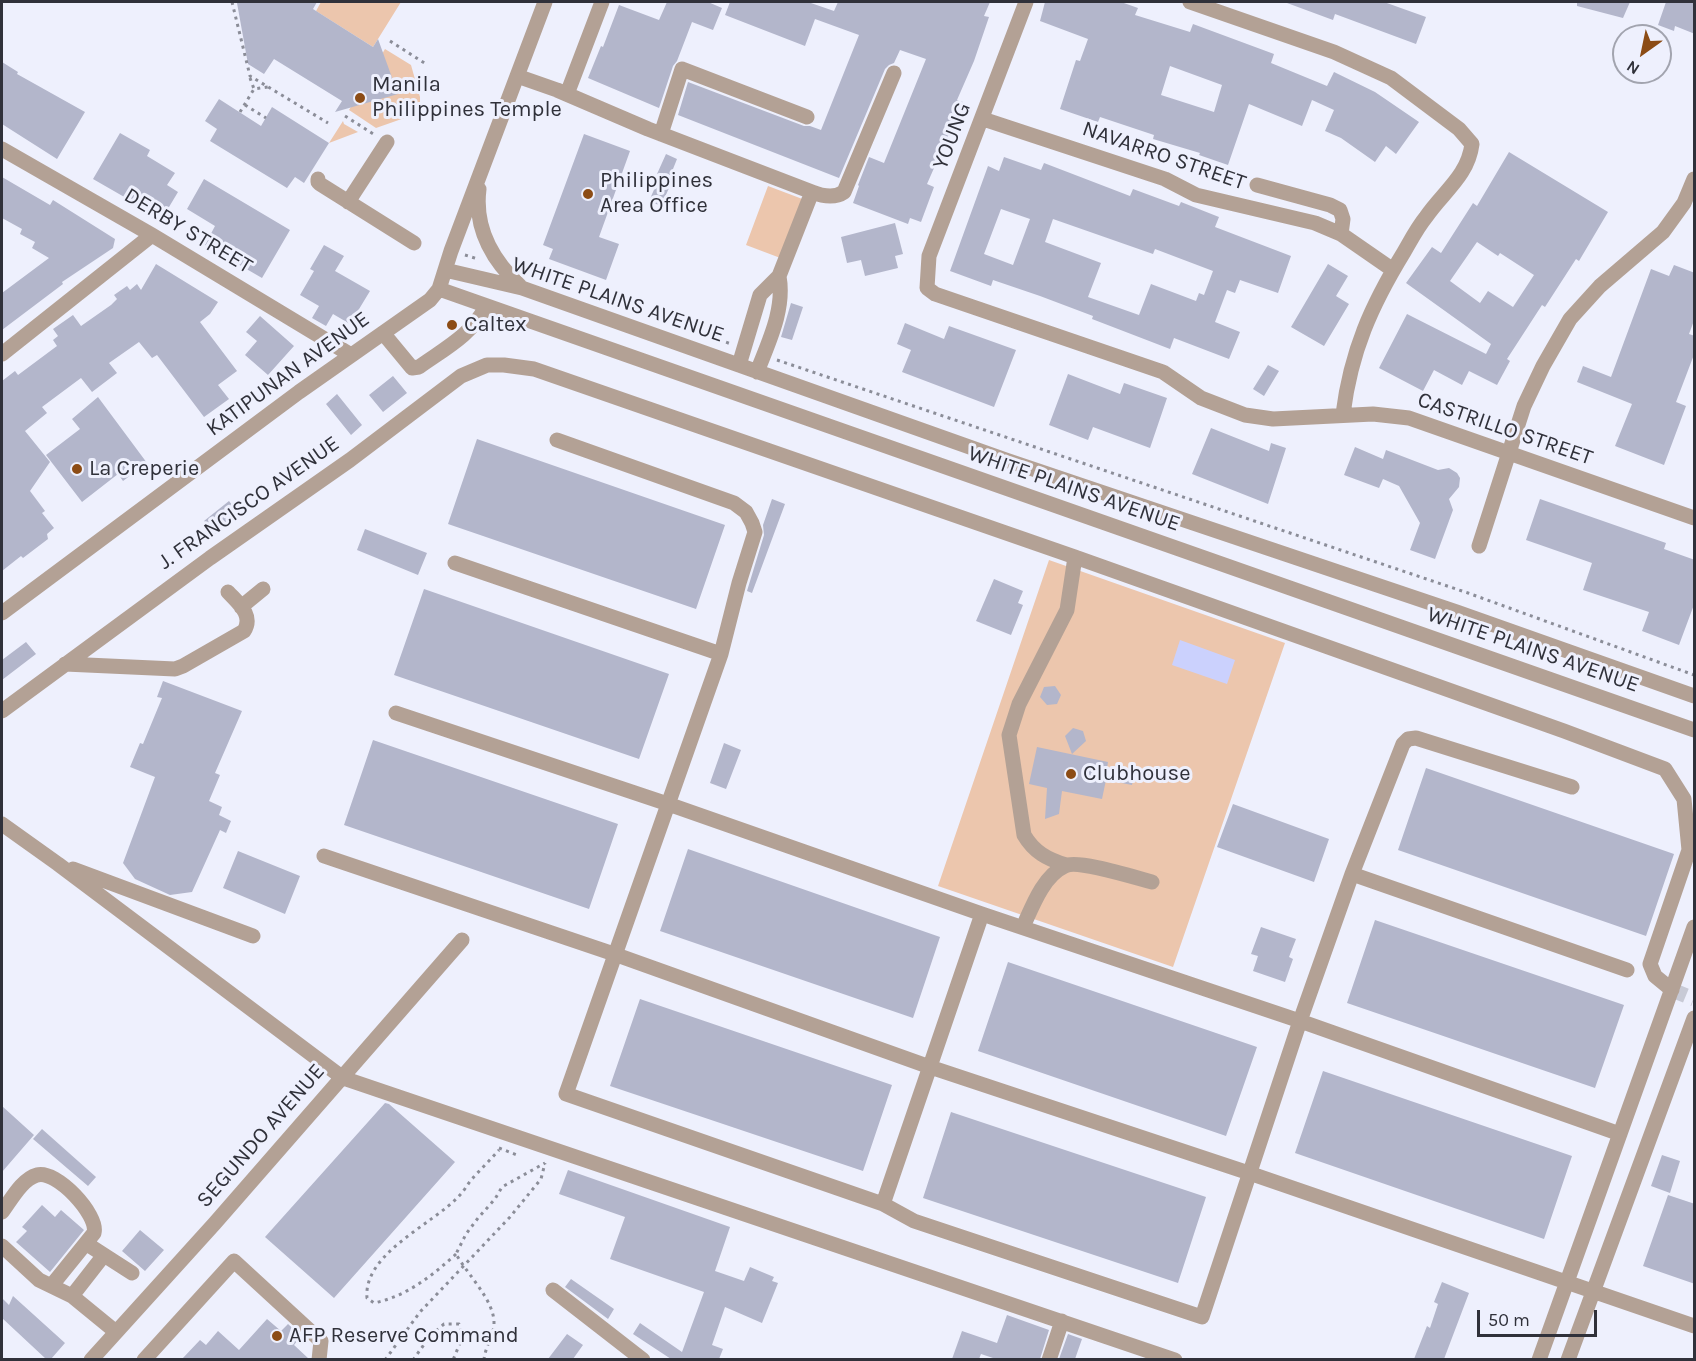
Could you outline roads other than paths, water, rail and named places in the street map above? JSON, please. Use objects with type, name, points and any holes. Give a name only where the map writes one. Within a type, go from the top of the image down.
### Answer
[{"type":"street","points":[[439,290],[451,251],[545,2]]},
{"type":"street","points":[[567,94],[602,2]]},
{"type":"street","name":"YOUNG","points":[[927,288],[929,255],[1026,2]]},
{"type":"street","points":[[1190,2],[1334,52],[1391,78],[1459,129],[1472,144],[1470,157],[1462,175],[1425,217],[1373,306],[1357,345],[1347,382],[1343,414]]},
{"type":"street","points":[[661,134],[682,69],[807,117]]},
{"type":"street","points":[[517,76],[812,192],[830,196],[844,192],[894,73]]},
{"type":"street","name":"NAVARRO STREET","points":[[983,119],[1165,179],[1196,195],[1315,223],[1341,234],[1393,270]]},
{"type":"street","points":[[348,202],[387,142]]},
{"type":"street","name":"DERBY STREET","points":[[2,149],[152,235],[351,355]]},
{"type":"street","points":[[480,174],[477,203],[485,242],[504,272],[522,288]]},
{"type":"street","points":[[318,179],[320,184],[414,243]]},
{"type":"street","points":[[1479,546],[1524,406],[1543,366],[1570,319],[1600,286],[1663,232],[1684,203],[1695,179]]},
{"type":"street","points":[[1257,185],[1330,205],[1340,210],[1343,219],[1341,234]]},
{"type":"street","points":[[739,365],[760,295],[779,276],[812,192]]},
{"type":"street","points":[[2,354],[152,235]]},
{"type":"street","name":"WHITE PLAINS AVENUE","points":[[445,270],[522,288],[1006,460],[1456,612],[1695,696]]},
{"type":"street","points":[[757,372],[781,303],[782,290],[779,276]]},
{"type":"street","name":"CASTRILLO STREET","points":[[927,288],[935,294],[1163,372],[1201,399],[1245,416],[1273,419],[1373,414],[1409,418],[1695,518]]},
{"type":"street","name":"WHITE PLAINS AVENUE","points":[[439,290],[1695,730]]},
{"type":"street","name":"KATIPUNAN AVENUE","points":[[2,613],[351,355],[430,300],[439,290]]},
{"type":"street","points":[[383,333],[412,368],[419,367],[465,335],[479,320],[486,306]]},
{"type":"street","name":"J. FRANCISCO AVENUE","points":[[2,711],[210,558],[350,460],[461,376],[487,365],[504,364],[534,369],[1075,557],[1665,769],[1684,799],[1689,850],[1650,964],[1655,976],[1672,990]]},
{"type":"street","points":[[557,440],[734,503],[746,512],[755,532],[721,654],[566,1094],[883,1204],[914,1221],[1202,1317],[1300,1021],[1352,874],[1403,744],[1408,739],[1416,738],[1572,787]]},
{"type":"street","points":[[997,486],[1006,460]]},
{"type":"street","points":[[1075,557],[1067,610],[1019,704],[1009,735],[1024,835],[1031,847],[1048,859],[1066,865],[1081,864],[1152,882]]},
{"type":"street","points":[[455,563],[721,654]]},
{"type":"street","points":[[241,607],[263,589]]},
{"type":"street","points":[[65,664],[175,669],[244,631],[248,619],[228,592]]},
{"type":"street","points":[[396,713],[1300,1021],[1620,1134]]},
{"type":"street","points":[[2,825],[58,864],[343,1078],[1175,1359]]},
{"type":"street","points":[[324,856],[614,954],[930,1067],[1250,1173],[1695,1326]]},
{"type":"street","points":[[58,864],[253,936]]},
{"type":"street","points":[[1023,927],[1038,893],[1054,874],[1066,865]]},
{"type":"street","points":[[1352,874],[1627,970]]},
{"type":"street","points":[[883,1204],[982,914]]},
{"type":"street","points":[[1539,1359],[1695,927]]},
{"type":"street","name":"SEGUNDO AVENUE","points":[[91,1359],[343,1078],[462,940]]},
{"type":"street","points":[[1568,1359],[1695,1018]]},
{"type":"street","points":[[2,1212],[29,1178],[39,1174],[49,1175],[64,1186],[90,1213],[95,1229],[87,1244],[52,1285]]},
{"type":"street","points":[[87,1244],[132,1273]]},
{"type":"street","points":[[3,1252],[39,1280],[72,1296],[116,1332]]},
{"type":"street","points":[[72,1296],[104,1255]]},
{"type":"street","points":[[144,1359],[234,1261],[321,1341],[319,1359]]},
{"type":"street","points":[[554,1290],[643,1359]]},
{"type":"street","points":[[1049,1359],[1062,1321]]},
{"type":"water","points":[[1180,640],[1235,660],[1227,684],[1172,665]]},
{"type":"tunnel","points":[[1672,990],[1694,999]]},
{"type":"place","name":"Manila Philippines Temple","points":[[360,98]]},
{"type":"place","name":"Philippines Area Office","points":[[588,194]]},
{"type":"place","name":"Caltex","points":[[452,325]]},
{"type":"place","name":"La Creperie","points":[[77,469]]},
{"type":"place","name":"Clubhouse","points":[[1071,774]]},
{"type":"place","name":"AFP Reserve Command","points":[[277,1336]]}]
